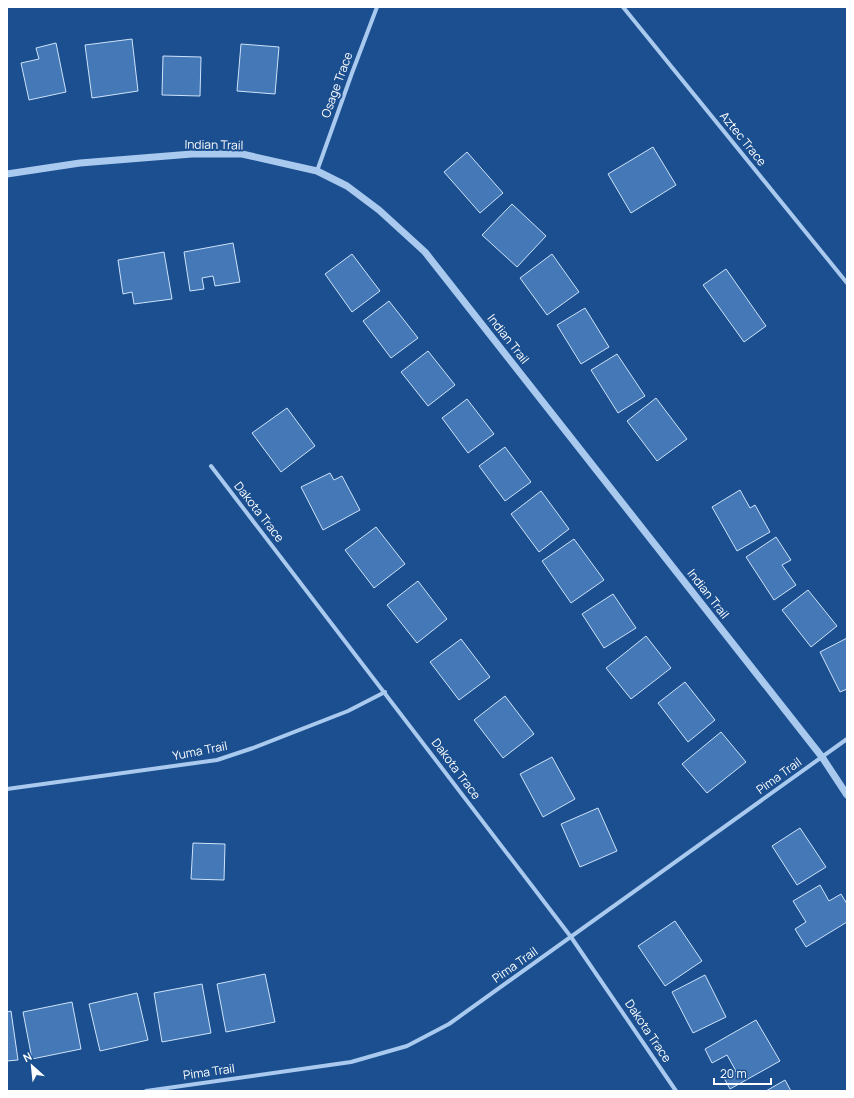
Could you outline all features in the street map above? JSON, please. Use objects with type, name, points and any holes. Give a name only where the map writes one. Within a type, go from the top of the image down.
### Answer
[{"type":"street","name":"Osage Trace","points":[[317,171],[377,7]]},
{"type":"street","name":"Aztec Trace","points":[[623,7],[847,283]]},
{"type":"street","name":"Indian Trail","points":[[7,174],[80,163],[192,154],[242,154],[317,171],[347,186],[380,210],[425,252],[822,757],[847,795]]},
{"type":"street","name":"Dakota Trace","points":[[211,466],[571,937],[676,1091]]},
{"type":"street","name":"Yuma Trail","points":[[7,789],[217,760],[253,748],[348,711],[385,692]]},
{"type":"street","name":"Pima Trail","points":[[146,1091],[352,1062],[406,1046],[449,1024],[847,739]]},
{"type":"building","points":[[132,39],[138,91],[92,98],[85,45]]},
{"type":"building","points":[[56,43],[66,92],[29,100],[21,63],[39,59],[36,48]]},
{"type":"building","points":[[241,44],[279,47],[275,94],[237,91]]},
{"type":"building","points":[[163,56],[201,57],[200,96],[162,95]]},
{"type":"building","points":[[653,147],[676,185],[631,213],[608,174]]},
{"type":"building","points":[[467,152],[503,193],[480,213],[444,172]]},
{"type":"building","points":[[512,204],[546,236],[517,267],[482,235]]},
{"type":"building","points":[[233,243],[240,282],[215,286],[213,276],[202,278],[204,289],[190,291],[184,252]]},
{"type":"building","points":[[164,252],[172,299],[134,304],[132,292],[123,294],[118,260]]},
{"type":"building","points":[[352,254],[380,291],[352,312],[325,274]]},
{"type":"building","points":[[552,254],[579,292],[547,315],[520,278]]},
{"type":"building","points":[[726,269],[766,326],[744,342],[703,285]]},
{"type":"building","points":[[389,301],[418,338],[391,358],[363,321]]},
{"type":"building","points":[[585,308],[609,347],[581,364],[557,325]]},
{"type":"building","points":[[428,351],[455,385],[428,406],[401,372]]},
{"type":"building","points":[[617,354],[645,396],[618,413],[591,370]]},
{"type":"building","points":[[656,398],[687,439],[657,461],[627,421]]},
{"type":"building","points":[[467,399],[494,434],[468,453],[442,418]]},
{"type":"building","points":[[287,408],[315,446],[281,472],[252,433]]},
{"type":"building","points":[[505,447],[531,482],[505,501],[479,466]]},
{"type":"building","points":[[330,473],[334,480],[342,476],[360,510],[323,530],[301,487]]},
{"type":"building","points":[[740,490],[750,508],[755,505],[770,532],[737,551],[712,507]]},
{"type":"building","points":[[541,491],[569,529],[539,552],[511,514]]},
{"type":"building","points":[[376,527],[405,564],[374,588],[345,550]]},
{"type":"building","points":[[776,537],[791,560],[782,565],[796,585],[774,600],[746,557]]},
{"type":"building","points":[[574,539],[604,580],[571,603],[542,561]]},
{"type":"building","points":[[418,581],[447,619],[417,643],[387,605]]},
{"type":"building","points":[[808,590],[837,626],[811,647],[782,610]]},
{"type":"building","points":[[613,594],[636,628],[604,648],[582,614]]},
{"type":"building","points":[[646,636],[671,668],[631,699],[606,668]]},
{"type":"building","points":[[847,638],[847,689],[840,692],[820,652]]},
{"type":"building","points":[[461,639],[490,677],[459,700],[430,662]]},
{"type":"building","points":[[685,682],[715,720],[688,742],[658,703]]},
{"type":"building","points":[[505,696],[534,734],[503,758],[474,720]]},
{"type":"building","points":[[721,732],[746,762],[707,793],[682,764]]},
{"type":"building","points":[[552,757],[575,799],[543,817],[520,774]]},
{"type":"building","points":[[598,808],[617,851],[580,867],[561,824]]},
{"type":"building","points":[[800,828],[826,867],[797,885],[772,846]]},
{"type":"building","points":[[193,843],[225,844],[224,880],[191,879]]},
{"type":"building","points":[[820,885],[829,901],[841,894],[847,904],[847,922],[806,947],[795,929],[806,922],[793,901]]},
{"type":"building","points":[[675,921],[702,961],[665,986],[638,946]]},
{"type":"building","points":[[265,974],[275,1022],[226,1032],[217,984]]},
{"type":"building","points":[[705,975],[726,1017],[693,1033],[672,992]]},
{"type":"building","points":[[202,984],[211,1033],[162,1042],[154,993]]},
{"type":"building","points":[[137,993],[148,1040],[100,1051],[89,1004]]},
{"type":"building","points":[[72,1002],[81,1049],[32,1059],[23,1012]]},
{"type":"building","points":[[11,1011],[18,1060],[7,1061],[7,1012]]},
{"type":"building","points":[[756,1020],[780,1061],[730,1089],[724,1078],[736,1071],[727,1055],[712,1063],[705,1049]]},
{"type":"building","points":[[785,1080],[791,1091],[766,1091]]}]
